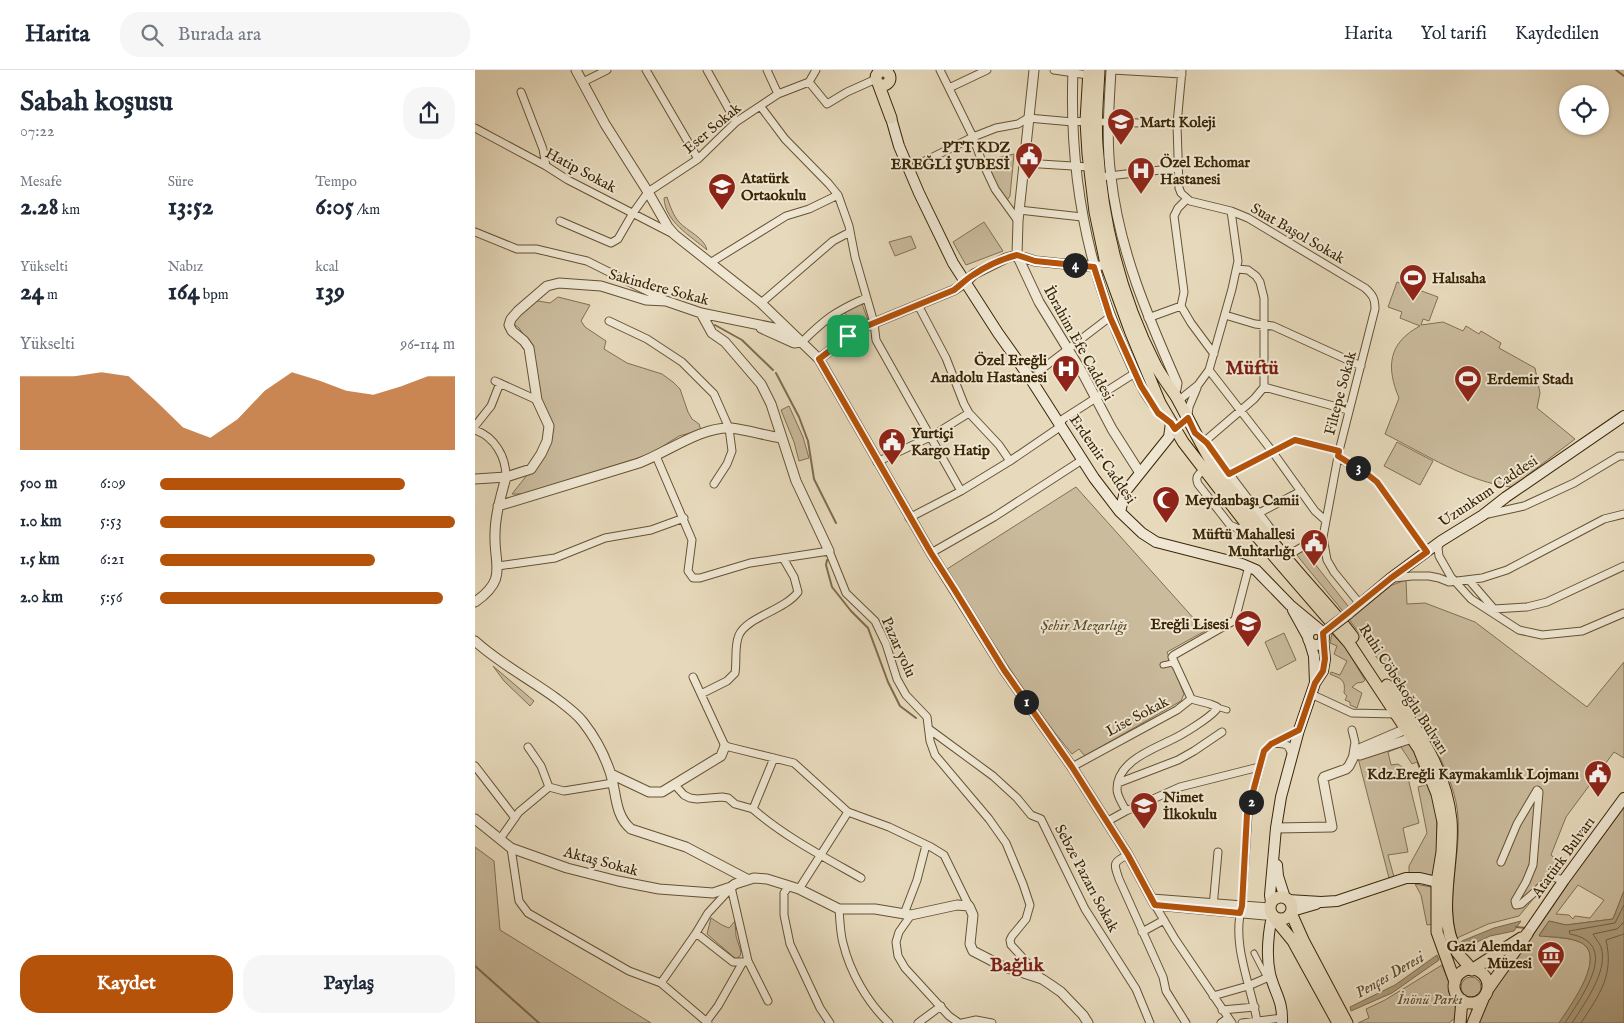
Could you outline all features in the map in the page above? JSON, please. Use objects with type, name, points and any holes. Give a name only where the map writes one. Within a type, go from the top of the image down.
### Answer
[{"type":"main road","points":[[1092,72],[1097,121]]},
{"type":"main road","name":"Erdemir Caddesi","points":[[884,74],[891,118],[899,146],[943,244],[997,333],[1108,498],[1148,538],[1156,542],[1249,566],[1260,572],[1290,605],[1323,633]]},
{"type":"main road","name":"Ruhi Cöbekoğlu Bulvarı","points":[[1097,121],[1089,167],[1095,212],[1107,264],[1131,333],[1164,410],[1203,470],[1247,525],[1349,643],[1419,749],[1435,786],[1443,822],[1443,927],[1439,939],[1455,982]]},
{"type":"main road","name":"Ruhi Cöbekoğlu Bulvarı","points":[[1097,121],[1105,177],[1111,246],[1131,308],[1157,368],[1181,405],[1212,464],[1285,557],[1348,629],[1425,742],[1446,791],[1451,821],[1449,868],[1442,884]]},
{"type":"main road","points":[[1164,410],[1181,405]]},
{"type":"main road","points":[[1108,498],[1115,498],[1125,492],[1169,437],[1181,405]]},
{"type":"main road","name":"Uzunkum Caddesi","points":[[1309,640],[1311,630],[1323,633],[1391,578],[1441,541],[1483,515],[1505,497],[1624,416]]},
{"type":"main road","points":[[1120,512],[1125,492]]},
{"type":"main road","name":"Erdemir Caddesi","points":[[1290,605],[1309,640],[1314,656],[1315,683]]},
{"type":"main road","points":[[1282,1021],[1280,1000],[1269,977],[1268,958],[1271,912],[1270,895],[1276,828],[1281,797],[1299,730],[1315,683],[1323,671],[1325,653],[1323,633]]},
{"type":"main road","name":"Atatürk Bulvarı","points":[[1473,1023],[1486,994],[1564,880],[1624,798]]},
{"type":"main road","points":[[1275,839],[1278,876],[1289,905],[1303,940],[1347,1023]]},
{"type":"main road","points":[[1271,912],[1279,897],[1289,905],[1347,899],[1406,878],[1419,878],[1442,884]]},
{"type":"main road","points":[[1271,912],[1284,919],[1289,905]]},
{"type":"main road","points":[[1271,912],[1293,941],[1333,1021]]},
{"type":"main road","name":"Ruhi Cöbekoğlu Bulvarı","points":[[1443,927],[1457,952],[1472,969]]},
{"type":"main road","name":"Atatürk Bulvarı","points":[[1455,982],[1460,974],[1472,969],[1528,932]]},
{"type":"main road","points":[[1455,982],[1455,992],[1462,1000],[1473,1003],[1486,994],[1486,978],[1478,971],[1472,969]]},
{"type":"main road","points":[[1460,1023],[1462,1000]]},
{"type":"street","name":"Hatip Sokak","points":[[576,70],[605,124],[648,192],[662,218],[675,235]]},
{"type":"street","points":[[583,82],[607,70]]},
{"type":"street","points":[[646,70],[697,159]]},
{"type":"street","points":[[707,70],[736,122]]},
{"type":"street","points":[[767,70],[778,94]]},
{"type":"street","points":[[816,70],[809,82],[827,104],[884,74]]},
{"type":"street","points":[[940,70],[973,137],[995,189],[1018,221]]},
{"type":"street","points":[[949,88],[987,70]]},
{"type":"street","name":"İbrahim Efe Caddesi","points":[[1034,70],[1023,163],[1017,255],[1039,302],[1068,348],[1112,429],[1140,473]]},
{"type":"street","points":[[1055,70],[1092,72]]},
{"type":"street","points":[[1097,121],[1112,70],[1182,72],[1177,124],[1178,168],[1179,188],[1187,199],[1178,208],[1174,216],[1184,292],[1181,306],[1214,354]]},
{"type":"street","points":[[1073,71],[1073,122],[1076,167],[1082,218],[1094,267],[1110,317],[1135,373],[1158,413],[1173,426]]},
{"type":"street","name":"Eser Sokak","points":[[648,192],[697,159],[736,122],[778,94],[809,82]]},
{"type":"street","points":[[521,92],[543,149],[546,166]]},
{"type":"street","points":[[761,107],[785,139],[838,195],[845,213],[874,323],[876,340],[961,491]]},
{"type":"street","points":[[921,164],[973,137],[996,128],[1018,124],[1028,118],[1073,122],[1177,124]]},
{"type":"street","name":"Hatip Sokak","points":[[475,128],[568,180],[675,235],[761,302],[819,359],[909,518],[1004,670],[1072,767],[1128,855],[1154,902]]},
{"type":"street","points":[[1023,163],[1089,167]]},
{"type":"street","points":[[1178,168],[1105,177],[1131,268],[1148,318],[1177,383],[1176,389],[1181,405]]},
{"type":"street","points":[[560,221],[611,243],[618,239],[648,192]]},
{"type":"street","points":[[710,263],[786,216],[809,209],[838,195]]},
{"type":"street","name":"Suat Başol Sokak","points":[[1187,199],[1231,212],[1258,223],[1365,288],[1373,297]]},
{"type":"street","points":[[1019,210],[1082,218]]},
{"type":"street","points":[[1181,405],[1209,370],[1237,269],[1238,261],[1231,212]]},
{"type":"street","points":[[475,232],[517,250],[536,249],[587,261],[666,301]]},
{"type":"street","points":[[761,302],[833,241],[850,232]]},
{"type":"street","points":[[819,359],[857,330],[954,290],[974,274],[1005,258],[1017,255],[1035,261],[1094,267],[1107,264]]},
{"type":"street","points":[[1205,441],[1254,399],[1264,387],[1264,298],[1260,282],[1256,276],[1248,270],[1237,269]]},
{"type":"street","name":"Sakindere Sokak","points":[[537,400],[529,348],[512,331],[509,325],[511,319],[536,294],[547,286],[559,283],[601,286],[646,300],[666,301],[701,313],[790,331]]},
{"type":"street","name":"Filtepe Sokak","points":[[1360,604],[1334,572],[1327,560],[1323,537],[1348,410],[1375,309],[1373,297]]},
{"type":"street","points":[[802,342],[824,320],[843,308],[866,298]]},
{"type":"street","points":[[918,305],[946,358],[958,391],[969,413],[999,445],[1010,461]]},
{"type":"street","points":[[1148,318],[1181,306]]},
{"type":"street","points":[[656,456],[692,540],[687,571],[693,578],[699,578],[750,563],[829,550],[796,481],[771,404],[761,384],[725,342],[712,333],[701,313]]},
{"type":"street","points":[[1225,315],[1255,324],[1273,326],[1361,366]]},
{"type":"street","points":[[1038,372],[1110,317]]},
{"type":"street","points":[[609,321],[647,339],[682,362],[714,394],[729,428],[731,451],[727,464],[713,484]]},
{"type":"street","name":"Sakindere Sokak","points":[[752,324],[794,343],[802,342]]},
{"type":"street","points":[[1209,370],[1272,451],[1315,511],[1325,520]]},
{"type":"street","points":[[909,518],[961,491],[1010,461],[1057,429],[1063,419],[1135,373]]},
{"type":"street","points":[[475,479],[506,477],[531,469],[547,441],[549,426],[537,400],[497,382],[491,406],[475,428],[493,441],[503,456],[506,467],[506,477],[498,506],[495,536],[498,566],[494,581],[489,590],[475,602]]},
{"type":"street","points":[[1181,405],[1189,407],[1198,385]]},
{"type":"street","points":[[1264,387],[1348,410]]},
{"type":"street","points":[[877,462],[930,437],[969,413]]},
{"type":"street","points":[[498,506],[656,456],[684,441],[705,433],[729,428],[781,438]]},
{"type":"street","points":[[1195,433],[1205,441],[1274,533],[1272,541]]},
{"type":"street","points":[[1229,474],[1295,440],[1338,454],[1377,482],[1427,552]]},
{"type":"street","points":[[1483,515],[1524,506],[1574,483],[1619,456],[1624,456]]},
{"type":"street","points":[[931,553],[994,517],[1082,460]]},
{"type":"street","points":[[1259,513],[1301,491]]},
{"type":"street","points":[[1391,578],[1421,576],[1439,578],[1449,582],[1482,578],[1507,570],[1603,520],[1624,514]]},
{"type":"street","points":[[498,566],[555,558],[605,538],[651,530],[684,518]]},
{"type":"street","points":[[1285,557],[1323,537]]},
{"type":"street","points":[[1441,541],[1438,548],[1439,556],[1442,564],[1455,581],[1471,599],[1519,630],[1542,636],[1582,631],[1624,613]]},
{"type":"street","name":"Pazar yolu","points":[[829,550],[846,592],[875,621],[897,679],[906,695],[927,717],[930,741],[935,755],[1006,842],[1030,905],[1026,919],[1010,940],[1011,945],[1042,979]]},
{"type":"street","points":[[701,694],[727,681],[735,673],[739,634],[745,627],[763,615],[793,600],[798,592],[794,577],[783,558]]},
{"type":"street","points":[[1175,665],[1172,657],[1174,655],[1235,620],[1249,566]]},
{"type":"street","points":[[1469,580],[1494,609],[1527,608],[1547,602],[1624,566]]},
{"type":"street","points":[[475,641],[537,685],[582,721],[599,746],[612,779],[620,814],[624,823],[631,829],[687,847],[747,879],[767,879],[799,889],[839,909],[875,909],[907,915],[957,905],[969,906]]},
{"type":"street","points":[[1163,665],[1172,662],[1175,665]]},
{"type":"street","name":"Lise Sokak","points":[[1072,767],[1177,710],[1191,700],[1175,665]]},
{"type":"street","points":[[549,787],[564,791],[612,779],[649,792],[662,792],[721,756],[725,746],[693,677]]},
{"type":"street","points":[[1311,694],[1352,712],[1397,714]]},
{"type":"street","points":[[1191,700],[1227,710]]},
{"type":"street","points":[[1126,810],[1117,793],[1118,782],[1130,764],[1140,756],[1174,739],[1217,708]]},
{"type":"street","name":"Sebze Pazarı Sokak","points":[[929,729],[993,776],[1017,798],[1031,815],[1041,819],[1085,909],[1136,989],[1150,1023]]},
{"type":"street","points":[[1257,1021],[1240,949],[1247,814],[1264,751],[1271,744],[1299,730]]},
{"type":"street","points":[[1276,828],[1332,828],[1323,778],[1349,766],[1355,742],[1351,730]]},
{"type":"street","points":[[1118,782],[1178,760],[1194,752],[1223,732]]},
{"type":"street","points":[[1352,757],[1357,750],[1409,734]]},
{"type":"street","points":[[1271,744],[1284,744],[1288,746],[1292,756]]},
{"type":"street","points":[[725,746],[794,763],[848,812],[927,845],[944,855],[973,916],[970,944],[973,951],[1002,966],[1042,979],[1061,992],[1088,1023]]},
{"type":"street","points":[[528,747],[541,766],[549,787]]},
{"type":"street","points":[[753,809],[774,758]]},
{"type":"street","points":[[475,766],[515,818]]},
{"type":"street","points":[[1106,822],[1126,810],[1180,787],[1259,767]]},
{"type":"street","points":[[674,784],[684,795],[690,798],[728,798],[735,804],[753,809],[783,832],[861,878]]},
{"type":"street","points":[[500,839],[519,812],[549,787]]},
{"type":"street","points":[[1501,862],[1517,824],[1537,790],[1539,792],[1533,864],[1527,882],[1515,901],[1516,905],[1521,904],[1552,877],[1564,880]]},
{"type":"street","points":[[799,889],[848,812]]},
{"type":"street","name":"Aktaş Sokak","points":[[475,819],[511,848],[567,868],[618,881],[651,888],[694,893],[713,893],[747,879]]},
{"type":"street","points":[[927,845],[907,915],[896,942],[898,956],[905,968],[949,1016],[961,1023],[976,1020],[987,1022]]},
{"type":"street","points":[[511,848],[519,901],[528,913],[629,971],[661,983],[707,1022],[745,962]]},
{"type":"street","points":[[1213,907],[1218,852]]},
{"type":"street","points":[[1128,855],[1118,860],[1115,866],[1125,894],[1163,977],[1166,991],[1186,1023]]},
{"type":"street","points":[[789,886],[784,894],[784,908],[790,944],[820,1008],[830,1023]]},
{"type":"street","points":[[661,983],[708,913],[731,887]]},
{"type":"street","points":[[731,887],[745,962],[768,1002]]},
{"type":"street","points":[[1154,902],[1271,912]]},
{"type":"street","points":[[1154,902],[1230,1020],[1221,1023]]},
{"type":"street","points":[[839,909],[842,942],[850,968],[866,994],[889,1023]]},
{"type":"street","points":[[1142,932],[1164,920]]},
{"type":"street","points":[[696,933],[733,962],[745,962]]},
{"type":"street","points":[[1213,996],[1248,986],[1269,977],[1254,954]]},
{"type":"street","points":[[917,1023],[941,1006]]},
{"type":"street","points":[[1222,1010],[1255,1007]]},
{"type":"street","points":[[1242,1023],[1282,1021]]},
{"type":"green space","points":[[1014,154],[1010,196],[1005,200],[983,161]]},
{"type":"green space","points":[[667,197],[677,219],[703,242],[707,250],[674,221],[665,207],[664,198]]},
{"type":"green space","points":[[984,222],[1003,251],[966,265],[953,242]]},
{"type":"green space","points":[[911,236],[916,248],[895,256],[889,242]]},
{"type":"green space","name":"Erdemir Stadı","points":[[1397,282],[1438,297],[1429,321],[1423,319],[1421,325],[1443,322],[1463,331],[1466,326],[1479,334],[1481,331],[1501,343],[1499,348],[1535,368],[1540,393],[1537,408],[1575,439],[1512,487],[1479,480],[1385,434],[1399,398],[1392,376],[1391,366],[1393,357],[1401,340],[1420,326],[1400,318],[1402,312],[1388,307]]},
{"type":"green space","points":[[558,297],[590,305],[581,321],[585,327],[606,341],[604,349],[627,363],[662,374],[673,382],[680,389],[688,412],[692,419],[699,424],[701,430],[679,436],[652,453],[635,459],[524,494],[512,494],[538,461],[548,442],[536,378],[534,350],[519,328],[511,322],[532,300],[550,303]]},
{"type":"green space","points":[[862,304],[868,320],[854,325],[844,312]]},
{"type":"green space","points":[[789,406],[803,437],[809,458],[799,461],[794,442],[781,410]]},
{"type":"green space","points":[[1397,442],[1433,461],[1420,485],[1384,466]]},
{"type":"green space","name":"Şehir Mezarlığı","points":[[1076,487],[1205,631],[1167,652],[1184,694],[1181,701],[1085,756],[1079,749],[1072,754],[1054,732],[1007,664],[947,569]]},
{"type":"green space","points":[[1313,543],[1311,559],[1355,615],[1392,585],[1406,580],[1407,604],[1425,603],[1475,622],[1587,707],[1624,662],[1624,758],[1614,752],[1566,817],[1551,855],[1562,864],[1519,916],[1488,924],[1457,938],[1454,921],[1453,887],[1458,819],[1456,802],[1447,773],[1418,719],[1383,667],[1344,613],[1296,554]]},
{"type":"green space","points":[[1284,633],[1296,660],[1277,670],[1265,642]]},
{"type":"green space","points":[[1332,634],[1345,647],[1365,680],[1352,687],[1362,693],[1357,708],[1345,700],[1347,696],[1344,693],[1342,680],[1330,674],[1331,672],[1340,675],[1347,661],[1334,654],[1337,646],[1330,643]]},
{"type":"green space","points":[[493,666],[534,701],[530,706],[504,681]]},
{"type":"green space","points":[[1409,741],[1433,793],[1437,842],[1434,878],[1409,874],[1409,866],[1427,833],[1418,787],[1425,785],[1417,762],[1412,764],[1401,747],[1388,752],[1391,765],[1398,764],[1406,770],[1419,823],[1403,828],[1408,852],[1388,855],[1394,877],[1389,878],[1358,758]]},
{"type":"green space","points":[[1624,804],[1624,891],[1613,919],[1566,925],[1549,921],[1539,935],[1577,941],[1586,947],[1590,956],[1585,980],[1559,1023],[1476,1023],[1499,979]],"holes":[[[1578,885],[1604,900],[1590,918],[1575,916],[1573,919],[1569,915],[1556,914]]]},
{"type":"green space","points":[[475,847],[494,861],[500,930],[651,1023],[475,1023]]},
{"type":"green space","points":[[1415,884],[1431,887],[1435,892],[1434,924],[1427,925],[1421,895]]},
{"type":"green space","points":[[711,918],[729,928],[735,921],[736,936],[741,952],[740,956],[736,959],[707,934]]},
{"type":"green space","name":"İnönü Parkı","points":[[1442,965],[1452,990],[1457,1016],[1449,1023],[1358,1023],[1369,1018],[1366,1009],[1385,1000]]},
{"type":"green space","points":[[1471,977],[1478,980],[1481,987],[1478,994],[1471,997],[1464,994],[1461,987],[1464,980]]},
{"type":"water","points":[[1624,891],[1624,1023],[1559,1023],[1585,980],[1590,956],[1586,947],[1577,941],[1539,936],[1549,921],[1566,925],[1613,919]]},
{"type":"water","points":[[1521,921],[1514,931],[1490,936],[1462,949],[1462,941],[1494,928]]},
{"type":"water","points":[[1437,955],[1439,960],[1392,993],[1351,1011],[1350,1007],[1395,985]]},
{"type":"waterway","points":[[1616,70],[1624,76]]},
{"type":"waterway","points":[[715,325],[742,340],[773,370]]},
{"type":"waterway","points":[[776,373],[799,417],[808,441],[814,479],[836,523]]},
{"type":"waterway","points":[[827,560],[826,565],[832,587],[851,611],[868,628],[888,682],[900,706],[916,718]]},
{"type":"waterway","name":"Pençes Deresi","points":[[1516,927],[1527,928]]},
{"type":"waterway","points":[[475,966],[539,1023]]},
{"type":"place","name":"Martı Koleji","points":[[1121,146]]},
{"type":"place","name":"PTT KDZ EREĞLİ ŞUBESİ","points":[[1029,180]]},
{"type":"place","name":"Özel Echomar Hastanesi","points":[[1141,195]]},
{"type":"place","name":"Atatürk Ortaokulu","points":[[722,211]]},
{"type":"place","name":"Halısaha","points":[[1413,302]]},
{"type":"place","name":"Özel Ereğli Anadolu Hastanesi","points":[[1066,393]]},
{"type":"place","name":"Erdemir Stadı","points":[[1468,403]]},
{"type":"place","name":"Yurtiçi Kargo Hatip","points":[[892,466]]},
{"type":"place","name":"Meydanbaşı Camii","points":[[1166,524]]},
{"type":"place","name":"Müftü Mahallesi Muhtarlığı","points":[[1314,567]]},
{"type":"place","name":"Ereğli Lisesi","points":[[1248,648]]},
{"type":"place","name":"Kdz.Ereğli Kaymakamlık Lojmanı","points":[[1598,798]]},
{"type":"place","name":"Nimet İlkokulu","points":[[1144,830]]},
{"type":"place","name":"Gazi Alemdar Müzesi","points":[[1551,979]]},
{"type":"district","name":"Müftü","points":[[1252,367]]},
{"type":"district","name":"Bağlık","points":[[1017,964]]},
{"type":"route","points":[[1017,255],[1035,261],[1094,267],[1110,317],[1141,386],[1158,413],[1171,423],[1175,429],[1188,418],[1195,433],[1207,443],[1229,474],[1295,440],[1339,451],[1338,456],[1377,482],[1427,552],[1391,578],[1323,633],[1325,659],[1323,671],[1315,683],[1299,730],[1267,746],[1264,751],[1247,814],[1242,906],[1240,913],[1155,905],[1128,855],[1072,767],[1004,670],[909,518],[819,359],[848,336],[857,330],[954,290],[974,274],[1005,258],[1017,255]]}]
